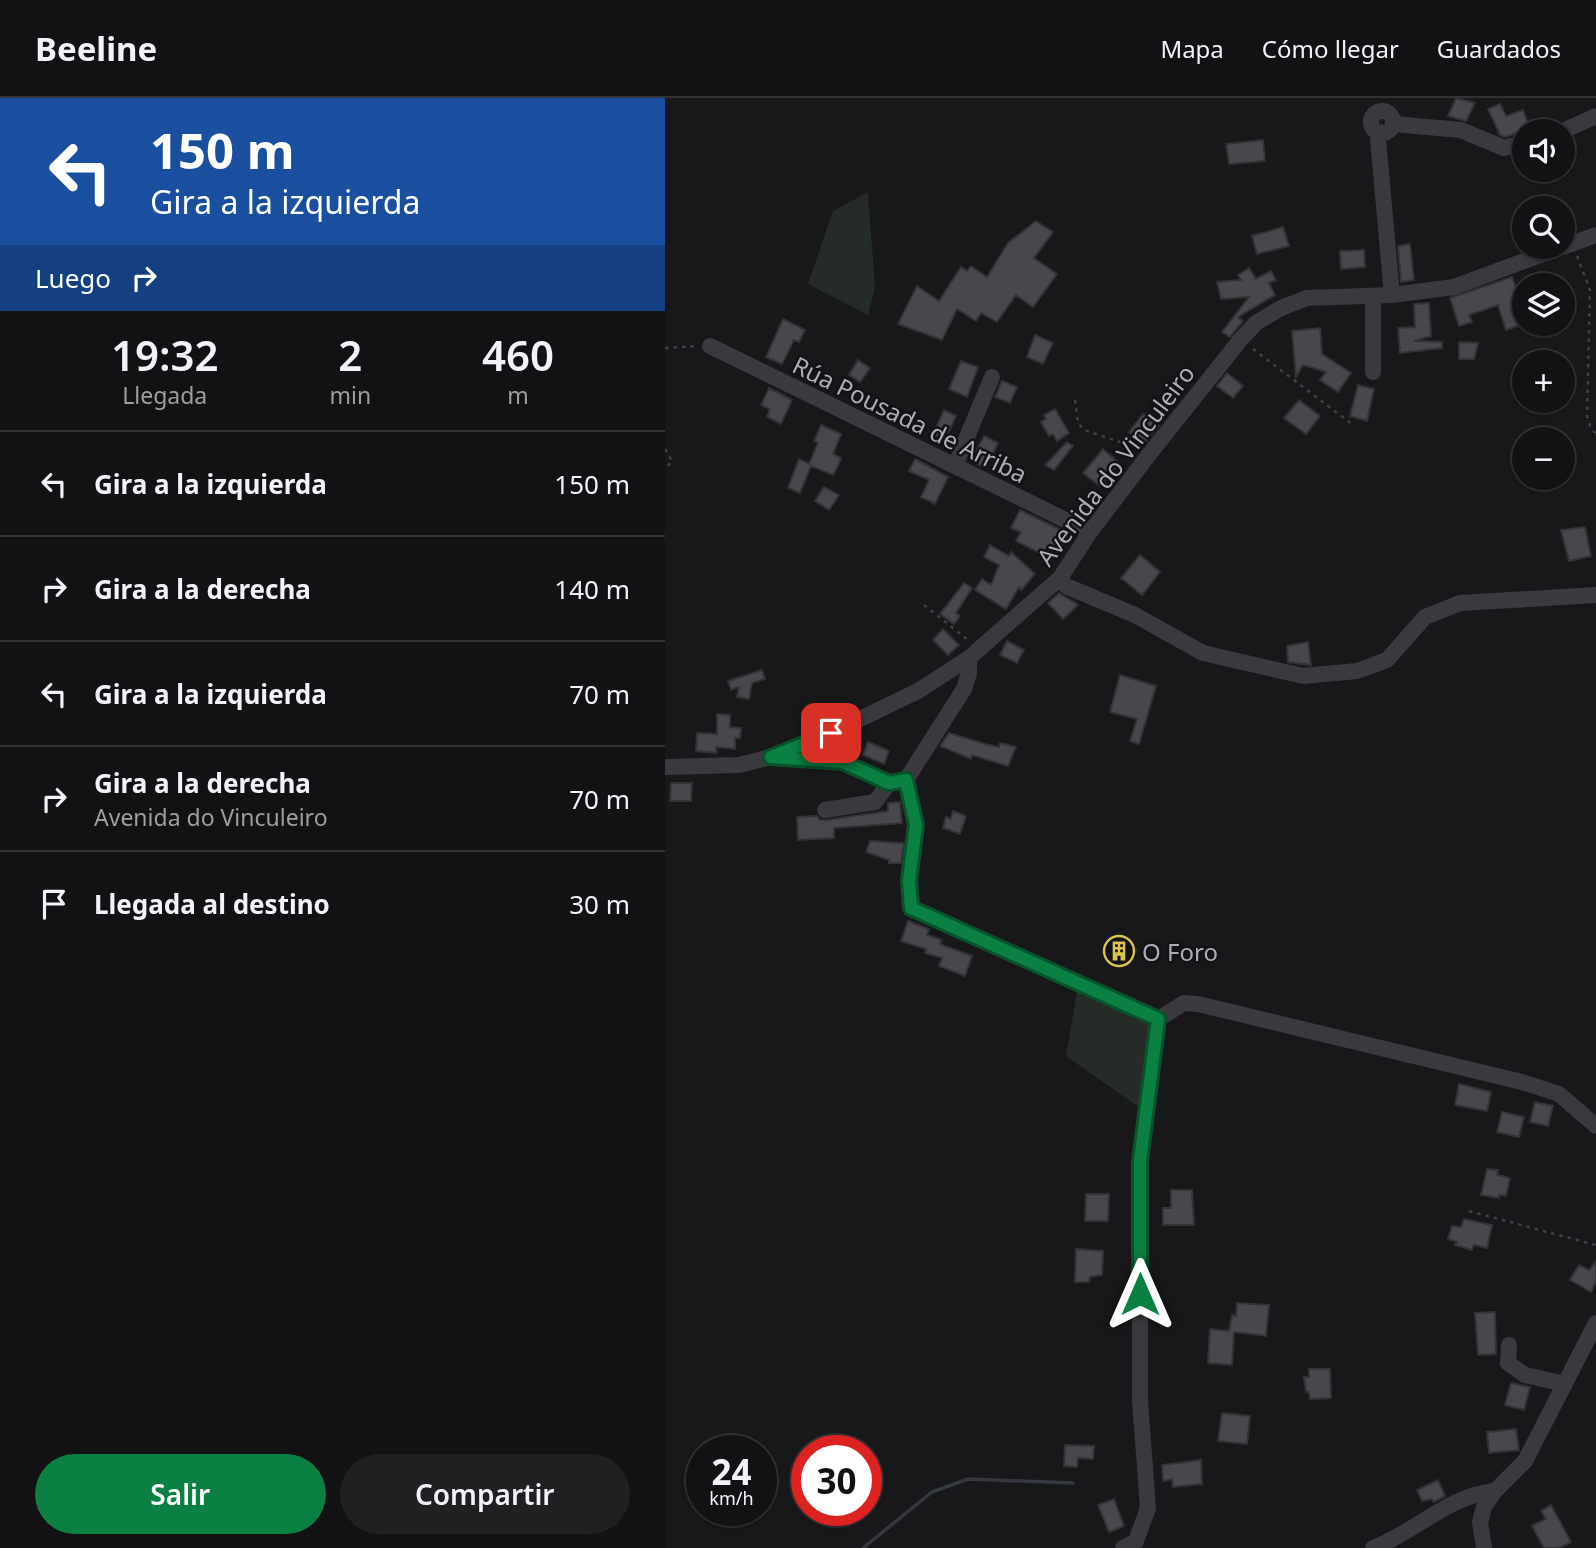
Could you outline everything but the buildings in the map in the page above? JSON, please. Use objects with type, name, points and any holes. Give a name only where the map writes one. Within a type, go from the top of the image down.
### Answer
[{"type":"street","points":[[1379,104],[1390,114],[1387,128],[1378,139],[1392,295]]},
{"type":"street","points":[[1575,126],[1596,116]]},
{"type":"street","points":[[1387,128],[1461,130],[1504,148],[1512,146]]},
{"type":"street","name":"Avenida do Vinculeiro","points":[[1575,242],[1596,235]]},
{"type":"street","name":"Avenida do Vinculeiro","points":[[771,757],[831,733],[918,691],[974,653],[1060,578],[1090,532],[1151,452],[1256,323],[1281,308],[1307,298],[1392,295],[1454,287],[1529,259]]},
{"type":"street","points":[[1373,296],[1373,372]]},
{"type":"street","name":"Rúa Pousada de Arriba","points":[[711,346],[1090,532]]},
{"type":"street","points":[[955,466],[992,377]]},
{"type":"street","points":[[1060,578],[1066,586],[1135,615],[1203,653],[1303,676],[1357,671],[1387,660],[1425,617],[1459,603],[1596,595]]},
{"type":"street","points":[[974,653],[964,689],[906,780],[916,825],[909,880],[911,908],[1158,1019]]},
{"type":"street","points":[[665,767],[739,765],[771,757],[843,762],[889,783],[906,780]]},
{"type":"street","points":[[825,810],[875,802],[889,783]]},
{"type":"street","points":[[1158,1019],[1184,1003],[1198,1004],[1522,1082],[1559,1094],[1596,1126]]},
{"type":"street","points":[[1136,1546],[1148,1508],[1140,1401],[1140,1161],[1158,1019]]},
{"type":"street","points":[[1484,1548],[1480,1522],[1484,1507],[1495,1491],[1525,1461],[1596,1323]]},
{"type":"street","points":[[1509,1345],[1508,1363],[1525,1375],[1565,1384]]},
{"type":"street","points":[[1373,1548],[1407,1533],[1445,1507],[1475,1493],[1495,1491]]},
{"type":"path","points":[[1573,259],[1590,290],[1587,416],[1591,429],[1596,433]]},
{"type":"path","points":[[1241,339],[1353,425]]},
{"type":"path","points":[[665,348],[711,346]]},
{"type":"path","points":[[1075,400],[1078,423],[1084,430],[1151,452]]},
{"type":"path","points":[[665,449],[672,461],[665,468]]},
{"type":"path","points":[[924,605],[974,653]]},
{"type":"path","points":[[1469,1210],[1596,1245]]},
{"type":"shaded area","points":[[868,192],[875,288],[868,315],[808,284],[833,211]]},
{"type":"shaded area","points":[[1077,992],[1151,1023],[1140,1108],[1066,1056]]},
{"type":"waterway","points":[[863,1548],[932,1492],[968,1479],[1073,1483]]},
{"type":"place","name":"O Foro","points":[[1119,951]]},
{"type":"route","points":[[831,733],[771,757],[785,760],[832,760],[843,762],[889,783],[906,780],[916,825],[909,880],[911,908],[1158,1019],[1140,1161],[1140,1294]]}]
